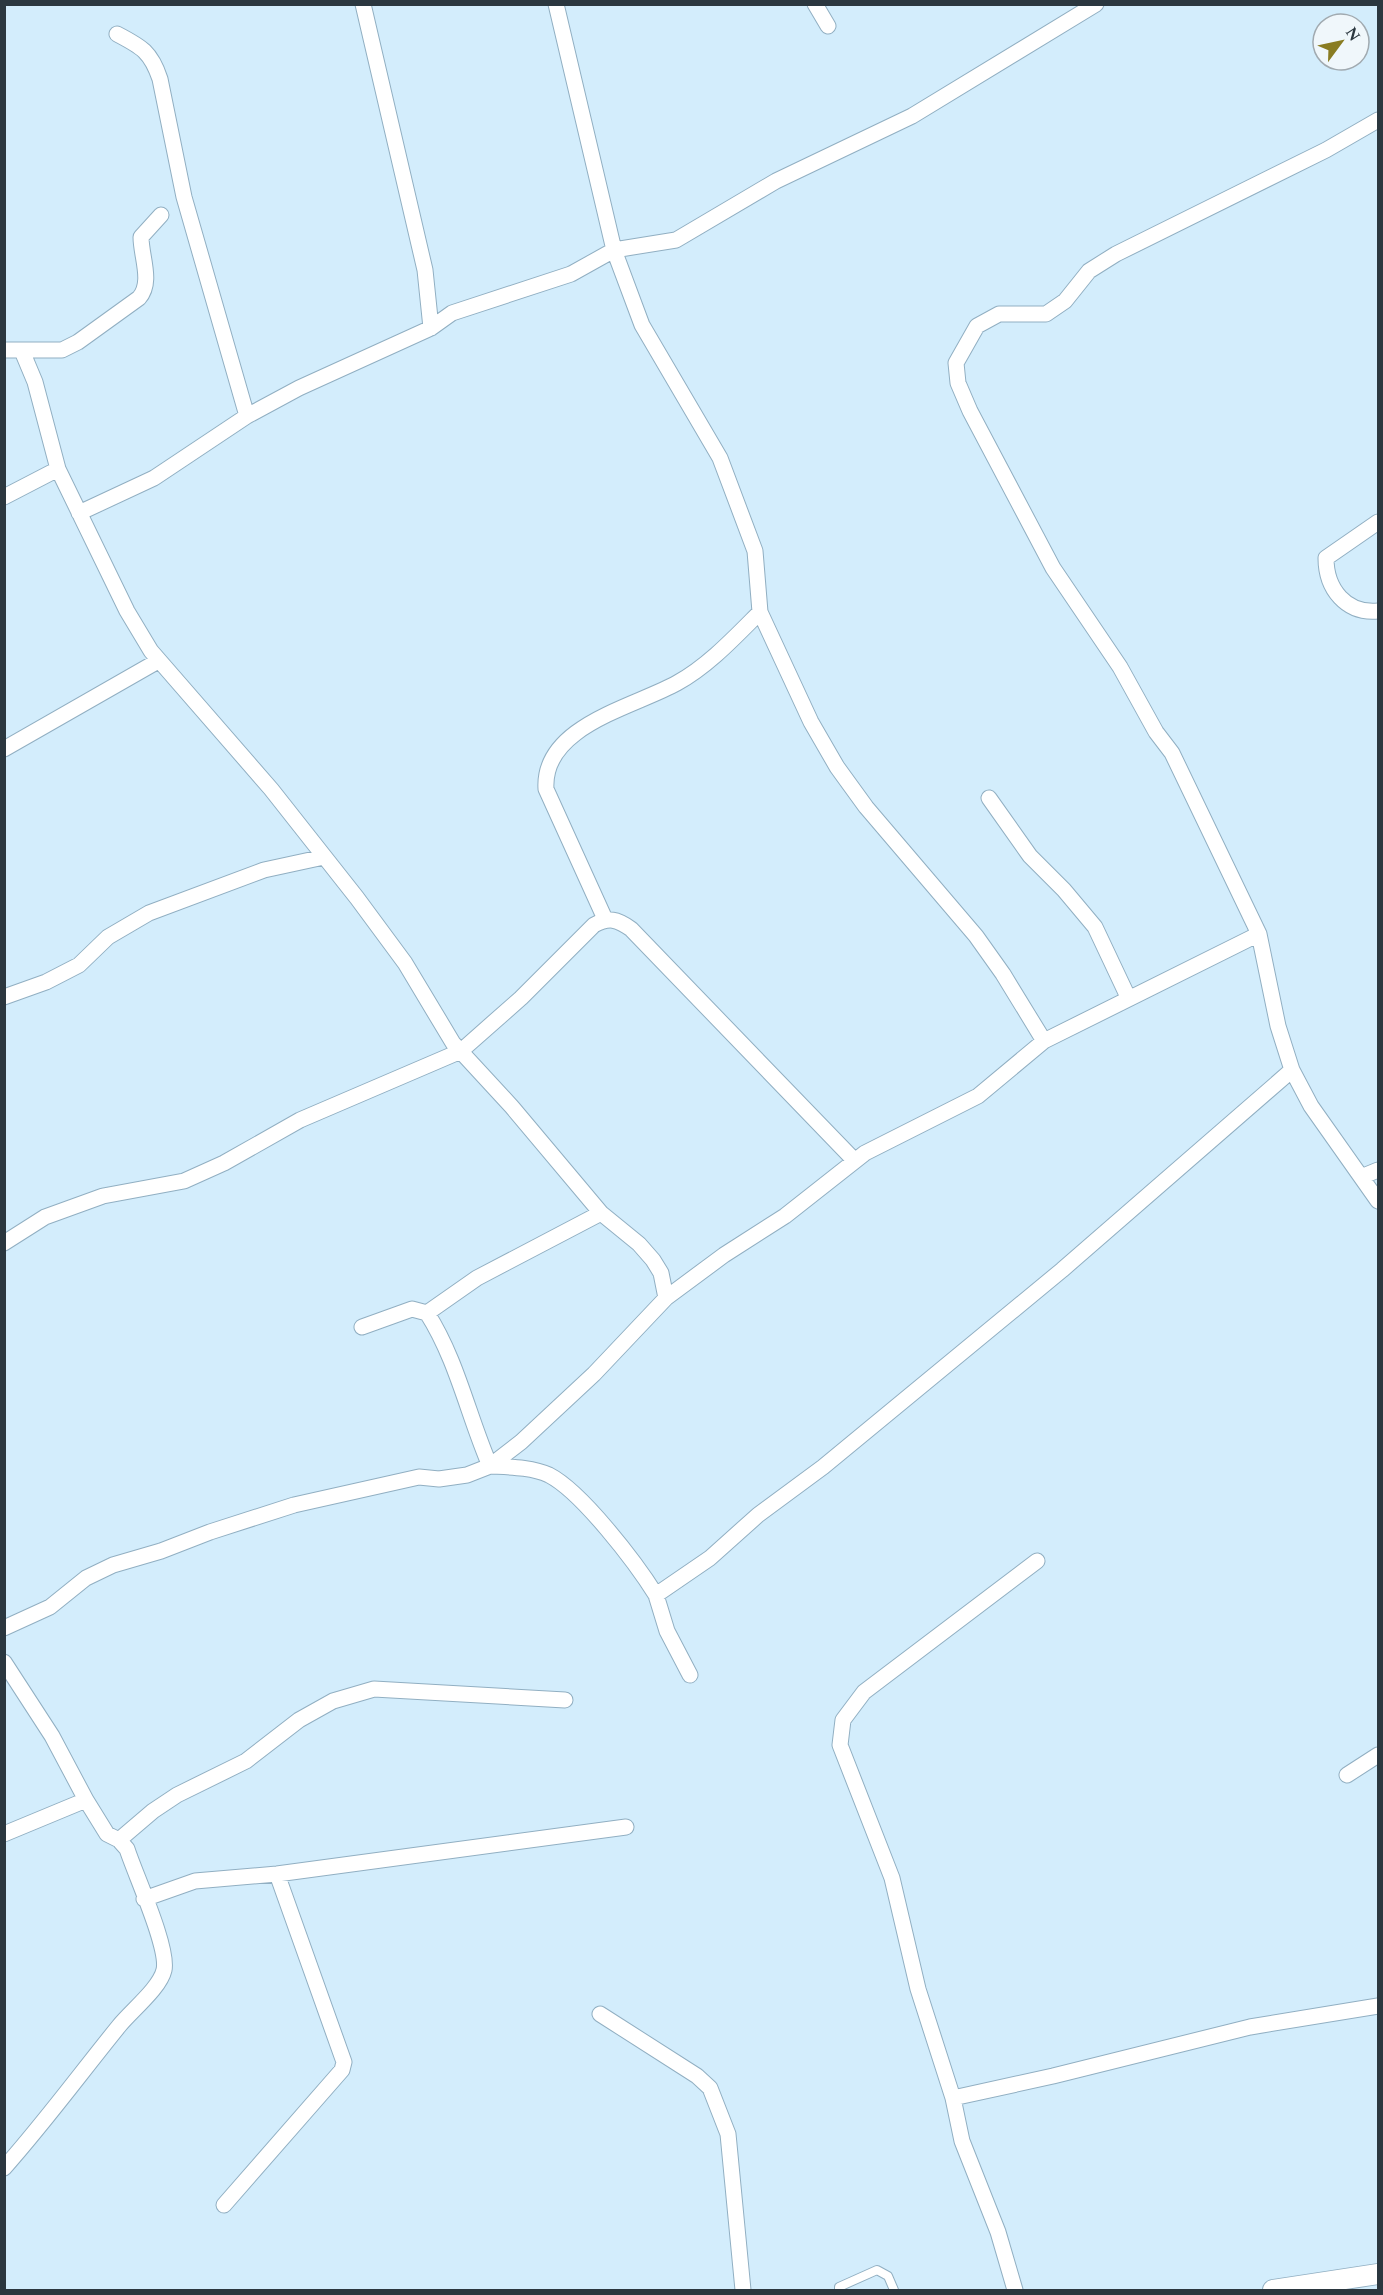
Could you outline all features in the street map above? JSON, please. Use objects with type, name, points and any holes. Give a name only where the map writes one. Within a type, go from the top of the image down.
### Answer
[{"type":"street","points":[[363,4],[425,270],[431,328]]},
{"type":"street","points":[[556,4],[614,250],[642,326],[720,458],[755,551],[760,612],[811,722],[837,767],[866,807],[976,936],[1003,974],[1044,1041]]},
{"type":"street","points":[[815,4],[828,26]]},
{"type":"street","points":[[79,513],[154,478],[246,416],[299,388],[431,328],[452,314],[571,274],[614,250],[676,240],[776,181],[912,116],[1096,4]]},
{"type":"street","points":[[117,34],[142,47],[154,60],[184,197],[246,416]]},
{"type":"street","points":[[1378,120],[1326,150],[1116,254],[1089,271],[1065,301],[1046,314],[999,314],[976,326],[956,363],[958,383],[970,411],[1044,551],[1084,617],[1120,668],[1156,732],[1172,753],[1259,934],[1278,1026],[1292,1070],[1311,1106],[1378,1201]]},
{"type":"street","points":[[4,350],[62,350],[78,342],[139,298],[144,292],[147,281],[141,237],[161,215]]},
{"type":"street","points":[[22,351],[35,382],[58,469],[127,611],[158,661],[271,789],[388,939],[461,1051],[512,1107],[601,1213],[639,1244],[653,1260],[661,1273],[666,1298]]},
{"type":"street","points":[[4,497],[58,469]]},
{"type":"street","points":[[1378,522],[1326,558],[1326,576],[1342,599],[1355,608],[1378,611]]},
{"type":"street","points":[[605,919],[546,789],[545,774],[551,761],[574,734],[609,712],[678,683],[723,649],[760,612]]},
{"type":"street","points":[[4,749],[158,661]]},
{"type":"street","points":[[989,798],[1030,856],[1065,890],[1095,927],[1128,997]]},
{"type":"street","points":[[4,998],[46,982],[79,964],[108,937],[149,913],[264,870],[324,857]]},
{"type":"street","points":[[4,1243],[45,1217],[103,1196],[183,1180],[224,1163],[300,1120],[461,1051],[521,998],[594,925],[605,919],[618,920],[631,929],[855,1161]]},
{"type":"street","points":[[4,1628],[50,1607],[86,1578],[113,1565],[161,1551],[210,1532],[294,1505],[419,1476],[439,1479],[467,1475],[490,1466],[521,1442],[594,1374],[666,1298],[724,1255],[784,1216],[865,1153],[978,1096],[1044,1041],[1128,997],[1259,934]]},
{"type":"street","points":[[656,1595],[710,1558],[758,1515],[824,1467],[1062,1270],[1292,1070]]},
{"type":"street","points":[[1361,1177],[1378,1170]]},
{"type":"street","points":[[427,1313],[477,1278],[601,1213]]},
{"type":"street","points":[[362,1327],[412,1309],[427,1313],[451,1354],[465,1403],[490,1466]]},
{"type":"street","points":[[490,1466],[528,1469],[548,1475],[568,1488],[640,1569],[656,1595],[667,1631],[690,1675]]},
{"type":"street","points":[[1015,2290],[998,2232],[962,2141],[953,2098],[918,1989],[892,1878],[840,1745],[843,1720],[864,1692],[1037,1561]]},
{"type":"street","points":[[4,1662],[52,1736],[107,1834],[119,1840],[127,1849],[164,1950],[164,1970],[151,1991],[120,2025],[52,2115],[4,2168]]},
{"type":"street","points":[[119,1840],[153,1811],[177,1795],[246,1761],[299,1720],[333,1701],[374,1689],[565,1700]]},
{"type":"street","points":[[1347,1775],[1378,1755]]},
{"type":"street","points":[[4,1834],[86,1800]]},
{"type":"street","points":[[144,1899],[195,1881],[277,1874],[626,1827]]},
{"type":"street","points":[[224,2205],[342,2070],[344,2062],[277,1874]]},
{"type":"street","points":[[953,2098],[1053,2076],[1250,2027],[1378,2006]]},
{"type":"street","points":[[600,2014],[697,2076],[710,2088],[728,2134],[743,2290]]},
{"type":"street","points":[[1274,2290],[1378,2274]]},
{"type":"lane","points":[[839,2290],[845,2282],[877,2270],[888,2277],[894,2290]]}]
